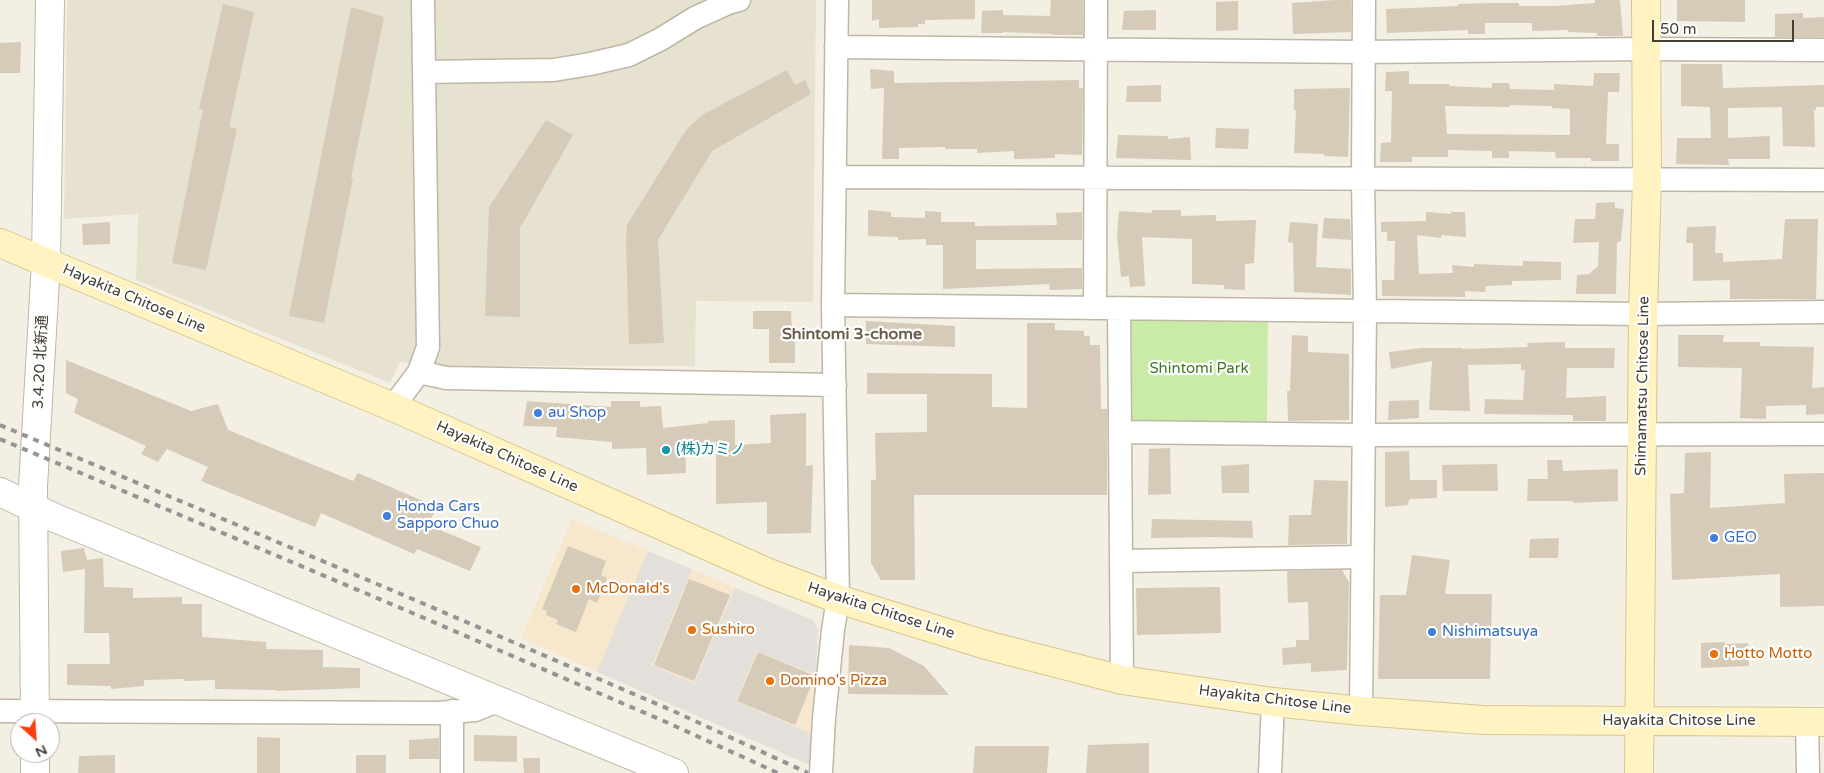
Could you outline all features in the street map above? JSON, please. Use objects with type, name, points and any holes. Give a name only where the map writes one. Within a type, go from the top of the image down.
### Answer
[{"type":"main road","name":"Shimamatsu Chitose Line","points":[[1639,773],[1643,314],[1647,180],[1646,0]]},
{"type":"main road","name":"Hayakita Chitose Line","points":[[0,243],[393,407],[769,573],[838,599],[986,645],[1122,680],[1273,702],[1361,711],[1483,720],[1816,721]]},
{"type":"street","name":"3.4.20 北新通","points":[[35,713],[33,507],[46,262],[50,0]]},
{"type":"street","points":[[393,407],[420,372],[428,347],[423,0]]},
{"type":"street","points":[[424,72],[554,70],[590,64],[629,55],[661,39],[695,18],[739,0]]},
{"type":"street","points":[[821,773],[826,698],[838,599],[833,304],[837,0]]},
{"type":"street","points":[[1095,308],[1096,0]]},
{"type":"street","points":[[1361,711],[1365,311],[1363,179],[1364,0]]},
{"type":"street","points":[[836,47],[1096,51],[1364,52],[1645,49],[1824,50]]},
{"type":"street","points":[[836,177],[1824,180]]},
{"type":"street","points":[[833,304],[1643,314],[1824,312]]},
{"type":"street","points":[[1120,308],[1122,680]]},
{"type":"street","points":[[420,372],[446,378],[835,385]]},
{"type":"street","points":[[1120,432],[1364,435],[1824,434]]},
{"type":"street","points":[[0,492],[55,518],[674,773]]},
{"type":"street","points":[[1122,561],[1362,557]]},
{"type":"street","points":[[60,717],[452,712],[474,710],[499,700]]},
{"type":"street","points":[[1270,773],[1273,702]]},
{"type":"street","points":[[452,712],[452,773]]},
{"type":"street","points":[[1808,773],[1816,721]]},
{"type":"shaded area","points":[[67,0],[816,0],[813,302],[696,301],[695,366],[439,366],[400,362],[390,383],[136,280],[138,214],[64,219]]},
{"type":"shaded area","points":[[572,519],[813,620],[818,630],[812,766],[521,638]]},
{"type":"shaded area","points":[[648,551],[692,569],[652,665],[694,684],[735,588],[813,620],[818,630],[816,675],[757,651],[736,701],[814,735],[812,766],[597,672]]},
{"type":"green space","name":"Shintomi Park","points":[[1132,317],[1268,318],[1267,422],[1131,420]]},
{"type":"building","points":[[872,0],[975,0],[975,19],[925,20],[925,24],[918,24],[918,27],[879,28],[879,19],[872,21]]},
{"type":"building","points":[[1051,0],[1083,0],[1083,35],[981,33],[982,11],[1003,10],[1003,15],[1050,16]]},
{"type":"building","points":[[1351,0],[1351,32],[1293,34],[1292,3]]},
{"type":"building","points":[[1595,0],[1620,0],[1623,36],[1597,36],[1597,33],[1568,32],[1568,30],[1532,31],[1532,23],[1485,23],[1485,34],[1468,34],[1468,30],[1387,33],[1386,9],[1491,3],[1519,3],[1519,6],[1555,6],[1595,3]]},
{"type":"building","points":[[1677,0],[1745,0],[1745,22],[1677,21]]},
{"type":"building","points":[[1238,1],[1238,30],[1216,31],[1216,2]]},
{"type":"building","points":[[223,4],[254,12],[229,127],[237,129],[206,270],[172,263],[203,109],[199,109]]},
{"type":"building","points":[[351,7],[384,17],[324,323],[289,316]]},
{"type":"building","points":[[1156,10],[1156,30],[1122,30],[1124,11]]},
{"type":"building","points":[[1803,13],[1803,18],[1824,17],[1824,37],[1775,37],[1775,14]]},
{"type":"building","points":[[21,42],[20,73],[0,73],[0,43]]},
{"type":"building","points":[[1681,64],[1722,64],[1723,88],[1824,85],[1824,107],[1816,107],[1816,110],[1814,110],[1815,147],[1783,146],[1782,107],[1728,108],[1728,138],[1770,136],[1770,159],[1728,159],[1729,165],[1676,164],[1677,138],[1711,138],[1710,107],[1681,106]]},
{"type":"building","points":[[870,69],[894,71],[894,83],[1079,80],[1079,88],[1083,88],[1082,155],[1055,154],[1055,158],[1014,159],[1014,151],[977,153],[977,149],[945,149],[945,147],[899,148],[899,159],[882,159],[884,88],[871,89]]},
{"type":"building","points":[[787,70],[795,85],[805,80],[811,94],[712,151],[658,240],[664,343],[629,344],[627,225],[686,130],[702,115]]},
{"type":"building","points":[[1409,71],[1409,84],[1449,84],[1449,86],[1492,88],[1492,83],[1509,83],[1510,89],[1554,90],[1554,84],[1593,86],[1594,73],[1620,73],[1619,92],[1608,92],[1606,144],[1619,144],[1619,161],[1591,161],[1591,158],[1556,158],[1555,152],[1509,151],[1509,158],[1492,158],[1492,151],[1448,150],[1448,157],[1412,157],[1412,162],[1380,162],[1381,143],[1391,142],[1392,91],[1385,91],[1386,72]],"holes":[[[1445,106],[1552,106],[1552,108],[1570,109],[1570,135],[1447,134]]]},
{"type":"building","points":[[1161,85],[1161,102],[1126,102],[1127,86]]},
{"type":"building","points":[[1350,88],[1348,157],[1294,153],[1296,110],[1294,110],[1294,89]]},
{"type":"building","points":[[546,120],[573,135],[520,228],[520,317],[485,316],[489,207]]},
{"type":"building","points":[[1216,128],[1249,129],[1248,149],[1215,148]]},
{"type":"building","points":[[1118,135],[1168,136],[1168,139],[1190,137],[1191,160],[1116,158]]},
{"type":"building","points":[[1615,202],[1615,208],[1624,209],[1621,241],[1617,242],[1616,294],[1576,294],[1577,275],[1589,274],[1598,266],[1599,242],[1573,243],[1575,219],[1595,219],[1596,203]]},
{"type":"building","points":[[868,210],[891,212],[891,217],[925,218],[925,211],[941,212],[941,222],[975,222],[975,226],[1057,225],[1056,213],[1082,212],[1082,240],[976,240],[976,269],[1082,268],[1082,289],[1050,290],[1049,284],[943,289],[943,245],[926,245],[926,239],[898,240],[898,237],[868,236]]},
{"type":"building","points":[[1152,210],[1181,210],[1181,216],[1216,215],[1216,221],[1256,220],[1254,263],[1245,264],[1245,290],[1224,289],[1224,285],[1192,284],[1192,239],[1142,237],[1145,286],[1130,287],[1129,276],[1121,277],[1117,235],[1119,211],[1152,213]]},
{"type":"building","points":[[1426,212],[1451,214],[1451,212],[1465,212],[1466,237],[1441,235],[1441,238],[1417,235],[1419,274],[1453,273],[1452,265],[1474,267],[1474,264],[1523,266],[1523,261],[1561,262],[1561,280],[1512,281],[1512,285],[1486,286],[1485,292],[1465,291],[1465,297],[1382,296],[1382,280],[1394,280],[1395,241],[1387,241],[1387,232],[1381,232],[1381,222],[1426,221]]},
{"type":"building","points":[[1324,218],[1350,219],[1351,240],[1322,238]]},
{"type":"building","points":[[1785,219],[1818,219],[1816,299],[1730,299],[1730,280],[1693,281],[1693,243],[1686,243],[1687,227],[1716,226],[1715,253],[1723,253],[1723,262],[1782,259]]},
{"type":"building","points":[[110,222],[110,244],[83,245],[82,224]]},
{"type":"building","points":[[1290,222],[1318,224],[1316,267],[1351,269],[1351,295],[1294,292],[1293,243],[1288,242]]},
{"type":"building","points":[[753,311],[791,311],[792,331],[795,331],[795,363],[769,363],[769,329],[753,329]]},
{"type":"building","points":[[866,321],[955,326],[955,347],[866,344]]},
{"type":"building","points":[[1027,323],[1055,323],[1055,330],[1084,331],[1084,336],[1090,336],[1090,345],[1100,345],[1101,409],[1107,409],[1107,495],[914,495],[915,580],[881,580],[871,563],[871,480],[876,480],[875,433],[927,432],[927,394],[867,394],[867,373],[992,374],[992,407],[1027,408]]},
{"type":"building","points":[[1292,335],[1308,336],[1308,352],[1349,354],[1349,420],[1288,421],[1287,391],[1290,391]]},
{"type":"building","points":[[1678,335],[1724,335],[1723,342],[1760,342],[1760,346],[1814,347],[1812,388],[1824,387],[1824,414],[1806,415],[1806,405],[1766,406],[1766,419],[1740,418],[1742,368],[1678,367]]},
{"type":"building","points":[[1565,342],[1565,348],[1615,348],[1614,368],[1567,368],[1566,398],[1606,396],[1606,421],[1573,421],[1573,415],[1484,414],[1485,399],[1523,400],[1525,370],[1521,370],[1521,364],[1468,365],[1470,411],[1429,410],[1432,361],[1391,369],[1389,352],[1421,348],[1528,347],[1527,343]]},
{"type":"building","points":[[66,360],[191,411],[218,404],[228,430],[353,481],[358,473],[437,507],[428,525],[481,547],[470,571],[417,549],[414,554],[321,513],[315,527],[201,481],[208,467],[167,449],[158,462],[141,454],[146,446],[74,413],[78,399],[66,393]]},
{"type":"building","points":[[1419,400],[1419,418],[1388,420],[1389,401]]},
{"type":"building","points":[[527,401],[611,407],[611,401],[640,401],[640,407],[661,406],[663,428],[708,423],[708,421],[735,420],[735,445],[771,443],[770,415],[806,413],[806,466],[813,465],[811,533],[767,534],[767,502],[716,504],[716,442],[685,443],[686,473],[647,475],[646,448],[612,449],[612,442],[556,437],[557,427],[523,426]]},
{"type":"building","points":[[1170,448],[1171,494],[1148,495],[1149,449]]},
{"type":"building","points":[[1409,451],[1410,480],[1437,480],[1437,498],[1409,499],[1408,505],[1385,507],[1385,452]]},
{"type":"building","points":[[1711,452],[1710,508],[1785,503],[1784,474],[1824,473],[1824,606],[1780,607],[1780,574],[1672,580],[1670,494],[1684,493],[1685,453]]},
{"type":"building","points":[[1547,460],[1562,460],[1563,471],[1618,469],[1618,501],[1573,503],[1573,501],[1527,501],[1528,479],[1548,479]]},
{"type":"building","points":[[1249,464],[1249,493],[1222,493],[1221,466]]},
{"type":"building","points":[[1497,464],[1498,491],[1443,491],[1442,465]]},
{"type":"building","points":[[1314,480],[1348,481],[1347,544],[1288,545],[1289,515],[1311,515]]},
{"type":"building","points":[[1152,519],[1252,521],[1253,538],[1151,538]]},
{"type":"building","points":[[1559,538],[1558,558],[1529,558],[1530,539]]},
{"type":"building","name":"McDonald's","points":[[568,546],[606,561],[601,575],[607,578],[597,603],[589,599],[576,632],[556,624],[558,620],[546,615],[547,611],[542,609]]},
{"type":"building","points":[[84,548],[87,560],[103,558],[104,587],[133,588],[133,598],[182,597],[182,604],[202,604],[202,637],[266,642],[266,649],[323,650],[323,667],[360,668],[360,688],[276,691],[215,689],[215,680],[184,681],[184,679],[144,680],[144,686],[111,689],[111,686],[67,685],[67,664],[110,664],[109,633],[84,633],[85,569],[63,572],[61,551]]},
{"type":"building","points":[[1412,555],[1450,560],[1445,594],[1492,594],[1490,679],[1378,679],[1380,595],[1406,595]]},
{"type":"building","points":[[1342,570],[1349,582],[1347,670],[1311,672],[1311,663],[1283,665],[1282,648],[1296,647],[1296,640],[1309,640],[1308,602],[1288,603],[1287,571]]},
{"type":"building","name":"Sushiro","points":[[689,579],[730,595],[694,681],[654,665]]},
{"type":"building","points":[[1220,587],[1221,633],[1137,635],[1136,588]]},
{"type":"building","points":[[1725,642],[1725,644],[1748,643],[1749,666],[1701,668],[1701,643]]},
{"type":"building","points":[[849,645],[889,648],[924,666],[949,695],[848,694]]},
{"type":"building","points":[[758,652],[815,676],[795,725],[737,701]]},
{"type":"building","points":[[474,735],[517,736],[517,762],[474,761]]},
{"type":"building","points":[[257,737],[280,738],[280,773],[257,773]]},
{"type":"building","points":[[439,738],[439,759],[409,759],[409,740]]},
{"type":"building","points":[[1149,743],[1149,773],[1086,773],[1088,745]]},
{"type":"building","points":[[975,746],[1049,746],[1047,773],[973,773]]},
{"type":"building","points":[[115,755],[115,773],[78,773],[79,756]]},
{"type":"building","points":[[356,755],[386,755],[386,773],[356,773]]},
{"type":"building","points":[[523,758],[540,758],[540,773],[524,773]]},
{"type":"railway","points":[[0,425],[671,710],[808,773]]},
{"type":"railway","points":[[0,439],[410,612],[666,722],[778,773]]},
{"type":"place","name":"au Shop","points":[[538,413]]},
{"type":"place","name":"(株)カミノ","points":[[666,450]]},
{"type":"place","name":"Honda Cars Sapporo Chuo","points":[[387,516]]},
{"type":"place","name":"GEO","points":[[1714,538]]},
{"type":"place","name":"McDonald's","points":[[576,589]]},
{"type":"place","name":"Sushiro","points":[[692,630]]},
{"type":"place","name":"Nishimatsuya","points":[[1432,632]]},
{"type":"place","name":"Hotto Motto","points":[[1714,654]]},
{"type":"place","name":"Domino's Pizza","points":[[770,681]]},
{"type":"district","name":"Shintomi 3-chome","points":[[852,335]]}]
